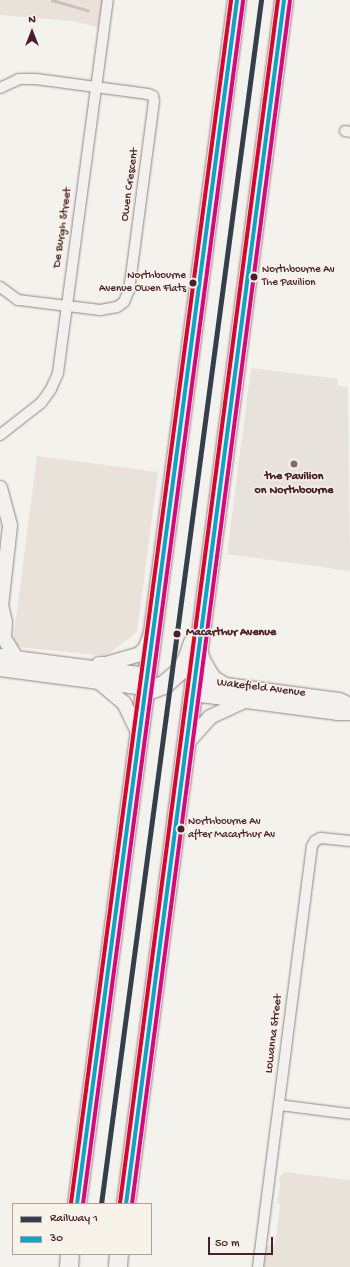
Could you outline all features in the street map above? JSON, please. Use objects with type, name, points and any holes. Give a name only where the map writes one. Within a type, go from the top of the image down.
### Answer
[{"type":"highway","points":[[77,1203],[139,734],[148,684],[153,627],[237,0]]},
{"type":"highway","points":[[126,1203],[284,0]]},
{"type":"highway","points":[[148,684],[164,685],[173,678],[185,663],[204,612]]},
{"type":"highway","name":"Wakefield Avenue","points":[[173,678],[194,688]]},
{"type":"highway","points":[[148,684],[194,688]]},
{"type":"highway","points":[[69,1267],[70,1255]]},
{"type":"highway","points":[[118,1267],[119,1255]]},
{"type":"main road","points":[[0,488],[10,526],[1,610],[5,622],[4,638],[16,658]]},
{"type":"main road","points":[[65,664],[106,664],[140,654],[146,647],[153,627]]},
{"type":"main road","points":[[199,646],[203,660],[211,674],[214,678],[226,685]]},
{"type":"main road","points":[[0,656],[65,664],[148,684]]},
{"type":"main road","points":[[0,669],[98,682],[148,684]]},
{"type":"main road","points":[[98,682],[124,703],[139,734]]},
{"type":"main road","name":"Wakefield Avenue","points":[[194,688],[226,685],[339,700],[350,705]]},
{"type":"main road","name":"Wakefield Avenue","points":[[194,688],[246,701],[337,713],[350,712]]},
{"type":"main road","points":[[186,744],[210,718],[246,701]]},
{"type":"street","name":"De Burgh Street","points":[[0,434],[41,403],[51,389],[58,373],[108,0]]},
{"type":"street","name":"Owen Crescent","points":[[0,88],[11,81],[27,78],[148,94],[153,96],[154,111],[127,297],[117,307],[100,310],[18,300],[0,287]]},
{"type":"street","name":"Lowanna Street","points":[[258,1267],[312,846],[315,841],[321,838],[350,841]]},
{"type":"street","points":[[279,1104],[350,1114]]},
{"type":"shaded area","points":[[0,0],[104,0],[100,28],[73,21],[0,15]]},
{"type":"shaded area","name":"the Pavilion on Northbourne","points":[[251,368],[338,379],[337,385],[348,387],[350,571],[227,554]]},
{"type":"shaded area","points":[[37,456],[158,472],[137,632],[106,656],[18,647],[13,642]]},
{"type":"shaded area","points":[[285,1172],[350,1180],[350,1267],[262,1267],[262,1256],[266,1254],[267,1246],[275,1244],[280,1205],[277,1202],[280,1185],[279,1177]]},
{"type":"waterway","points":[[52,0],[88,10]]},
{"type":"rail line","name":"1","points":[[101,1203],[261,0]]},
{"type":"transit line","points":[[71,1203],[231,0]]},
{"type":"transit line","name":"30","points":[[77,1203],[237,0]]},
{"type":"transit line","points":[[120,1203],[278,0]]},
{"type":"transit line","name":"30","points":[[126,1203],[284,0]]},
{"type":"transit line","points":[[83,1203],[243,1]]},
{"type":"transit line","points":[[132,1203],[290,1]]},
{"type":"place","name":"Northbourne Av The Pavilion","points":[[254,277]]},
{"type":"place","name":"Northbourne Avenue Owen Flats","points":[[193,283]]},
{"type":"place","name":"the Pavilion on Northbourne","points":[[294,464]]},
{"type":"place","name":"Macarthur Avenue","points":[[177,634]]},
{"type":"place","name":"Northbourne Av after Macarthur Av","points":[[181,829]]}]
